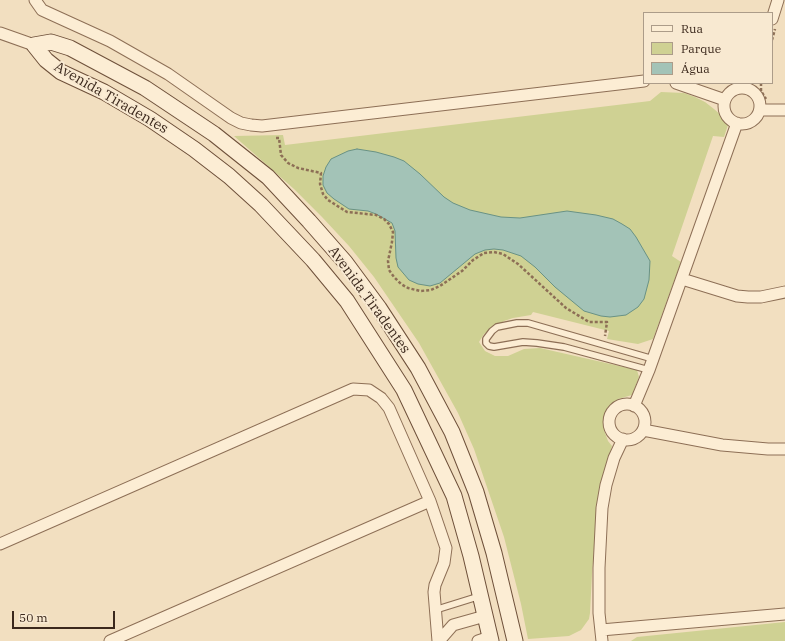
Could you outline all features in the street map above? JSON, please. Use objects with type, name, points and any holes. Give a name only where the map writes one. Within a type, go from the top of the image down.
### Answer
[{"type":"street","points":[[35,0],[42,10],[110,41],[168,74],[231,118],[241,123],[251,125],[262,126],[643,81]]},
{"type":"street","points":[[773,16],[778,0]]},
{"type":"street","points":[[0,33],[34,45]]},
{"type":"street","name":"Avenida Tiradentes","points":[[486,640],[485,616],[471,556],[454,496],[404,390],[347,301],[313,260],[261,205],[229,176],[150,119],[104,92],[61,72],[46,60],[34,45],[51,42],[70,48],[145,88],[214,134],[268,177],[345,262],[418,368],[452,432],[476,492],[494,553],[515,641]]},
{"type":"street","points":[[679,84],[725,100]]},
{"type":"street","points":[[750,86],[759,100],[760,110],[757,115],[748,122],[737,123],[728,116],[725,111],[725,100],[732,91],[750,86]]},
{"type":"street","points":[[760,110],[785,110]]},
{"type":"street","points":[[634,406],[682,279],[737,123]]},
{"type":"street","points":[[682,279],[742,296],[761,297],[785,292]]},
{"type":"street","points":[[0,544],[353,390],[369,390],[386,403],[430,501],[446,548],[444,563],[435,585],[433,599],[438,641]]},
{"type":"street","points":[[628,404],[634,406],[642,413],[645,424],[643,430],[639,435],[629,440],[617,437],[613,433],[609,422],[612,411],[617,407],[628,404]]},
{"type":"street","points":[[643,430],[722,445],[785,449]]},
{"type":"street","points":[[623,439],[614,458],[606,485],[602,508],[598,613],[601,638],[785,614]]},
{"type":"street","points":[[110,641],[430,501]]},
{"type":"street","points":[[471,556],[494,553]]},
{"type":"street","points":[[438,641],[453,625],[485,616]]},
{"type":"lane","points":[[517,323],[528,323],[611,348],[651,364],[538,343],[523,342],[494,347],[489,346],[486,339],[497,327],[517,323]]},
{"type":"lane","points":[[435,610],[480,596]]},
{"type":"path","points":[[272,138],[279,138],[281,155],[288,163],[298,168],[321,173],[320,184],[323,194],[328,200],[347,212],[376,215],[390,224],[393,237],[388,261],[389,270],[394,278],[401,284],[408,288],[420,291],[431,290],[440,286],[462,271],[472,260],[484,253],[494,252],[503,254],[518,264],[566,308],[589,322],[607,322],[604,340],[612,343],[611,348]]},
{"type":"green space","points":[[661,92],[684,93],[695,97],[714,109],[722,116],[728,125],[724,137],[713,136],[672,256],[681,262],[653,339],[638,344],[607,339],[609,331],[533,312],[531,315],[504,321],[484,334],[479,342],[485,351],[495,356],[508,356],[524,349],[540,348],[637,370],[639,377],[632,395],[618,399],[608,410],[605,416],[604,430],[608,441],[612,446],[605,476],[595,536],[589,619],[581,630],[569,636],[528,639],[521,604],[504,537],[474,449],[458,413],[419,343],[374,277],[349,246],[294,189],[234,136],[283,135],[285,145],[650,101]]},
{"type":"green space","points":[[785,622],[785,641],[631,641],[637,637]]},
{"type":"water","points":[[357,149],[376,152],[404,161],[444,197],[453,203],[470,210],[501,217],[520,218],[567,211],[613,219],[630,229],[650,261],[649,280],[644,299],[638,307],[626,315],[610,317],[584,311],[521,256],[503,250],[494,249],[485,250],[475,254],[440,283],[430,286],[418,284],[409,280],[398,267],[396,258],[395,231],[392,223],[368,211],[349,209],[327,193],[323,185],[323,176],[331,159],[348,151]]}]
